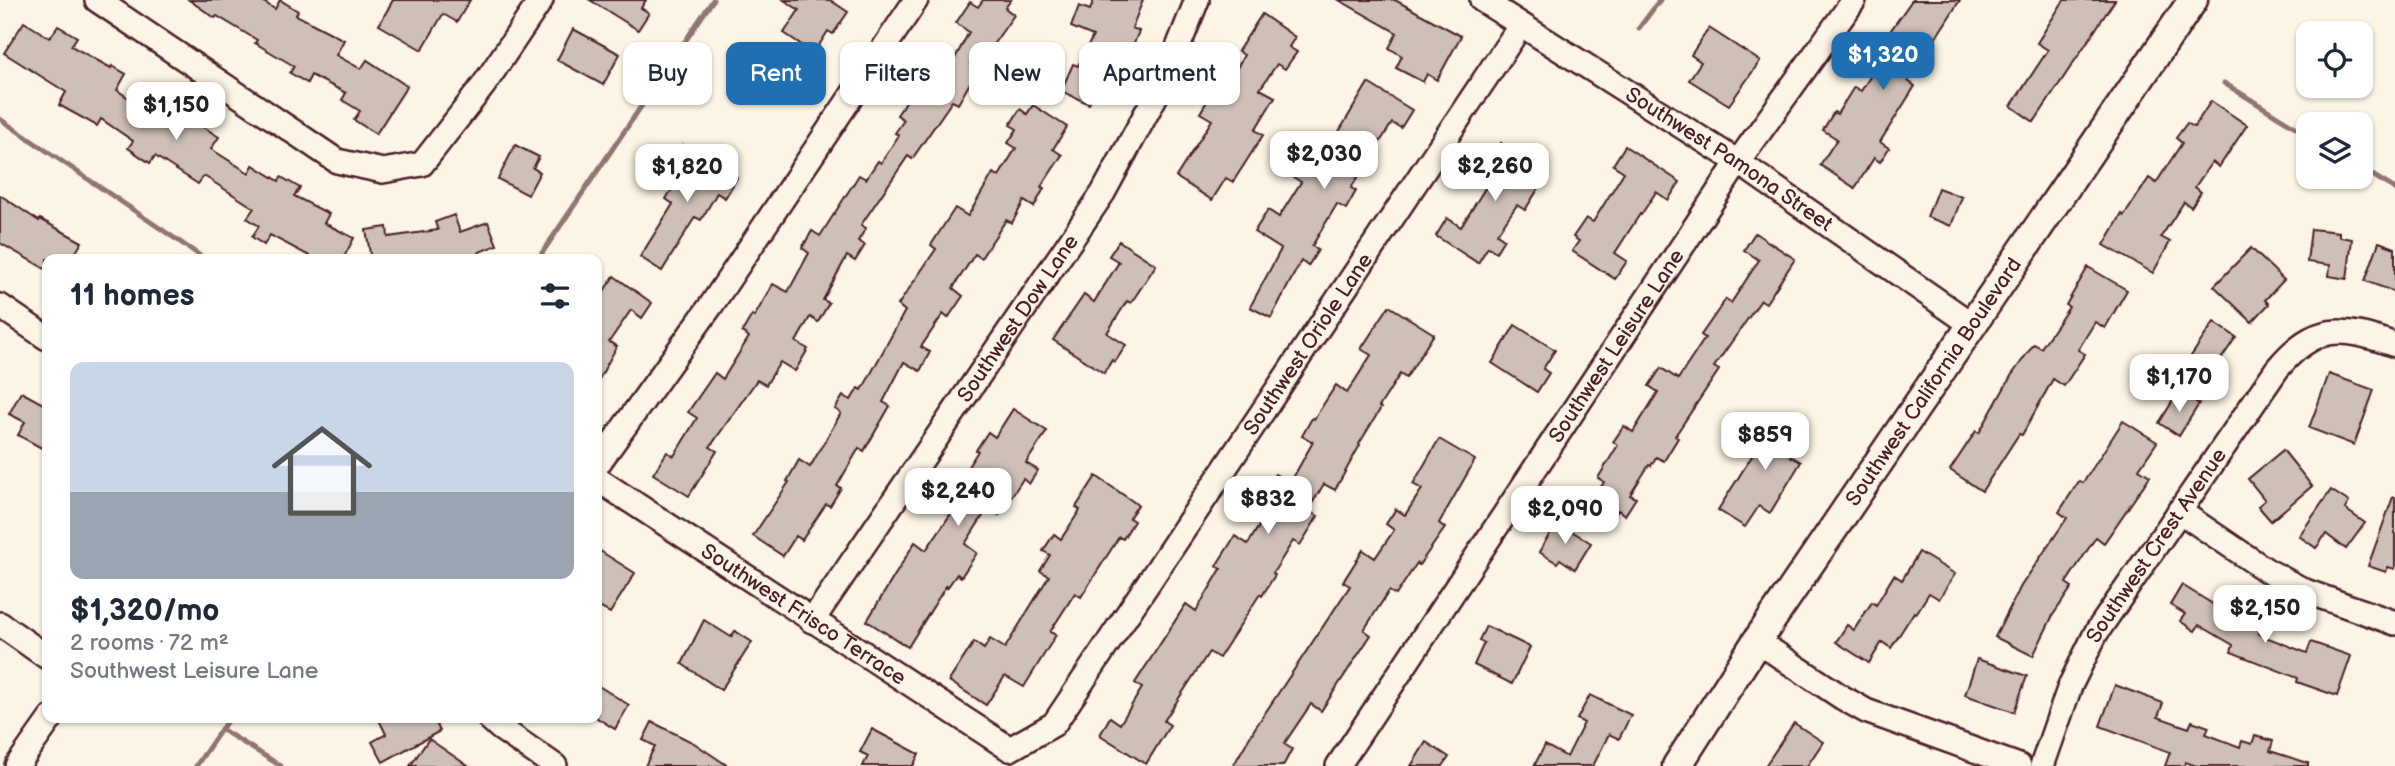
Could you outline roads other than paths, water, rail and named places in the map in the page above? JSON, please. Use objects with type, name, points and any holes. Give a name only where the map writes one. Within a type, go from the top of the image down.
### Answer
[{"type":"street","points":[[97,0],[337,161],[383,171],[422,164],[483,86],[541,0]]},
{"type":"street","points":[[602,458],[712,304],[916,0]]},
{"type":"street","name":"Southwest Dow Lane","points":[[812,621],[1103,192],[1166,76],[1197,0]]},
{"type":"street","name":"Southwest Pamona Street","points":[[1482,0],[1738,162],[1972,324]]},
{"type":"street","name":"Southwest Leisure Lane","points":[[1338,766],[1738,162],[1854,0]]},
{"type":"street","name":"Southwest California Boulevard","points":[[1677,766],[1758,641],[2193,0]]},
{"type":"street","name":"Southwest Oriole Lane","points":[[1010,750],[1054,724],[1521,25]]},
{"type":"street","points":[[0,306],[42,335]]},
{"type":"street","name":"Southwest Crest Avenue","points":[[2042,766],[2084,654],[2113,606],[2277,369],[2294,349],[2310,338],[2343,331],[2395,345]]},
{"type":"street","name":"Southwest Frisco Terrace","points":[[602,482],[1010,750]]},
{"type":"street","points":[[2179,511],[2266,570],[2305,591],[2395,623]]},
{"type":"street","points":[[0,624],[42,653]]},
{"type":"street","points":[[1758,641],[1843,698],[1866,710],[2019,766]]},
{"type":"street","points":[[17,766],[47,723]]},
{"type":"street","points":[[494,723],[555,766]]},
{"type":"waterway","points":[[541,254],[713,0]]},
{"type":"waterway","points":[[1639,28],[1660,0]]},
{"type":"waterway","points":[[2224,83],[2296,128]]},
{"type":"waterway","points":[[0,119],[198,254]]},
{"type":"waterway","points":[[2373,175],[2395,189]]},
{"type":"waterway","points":[[196,766],[226,723]]},
{"type":"waterway","points":[[221,729],[281,766]]}]
